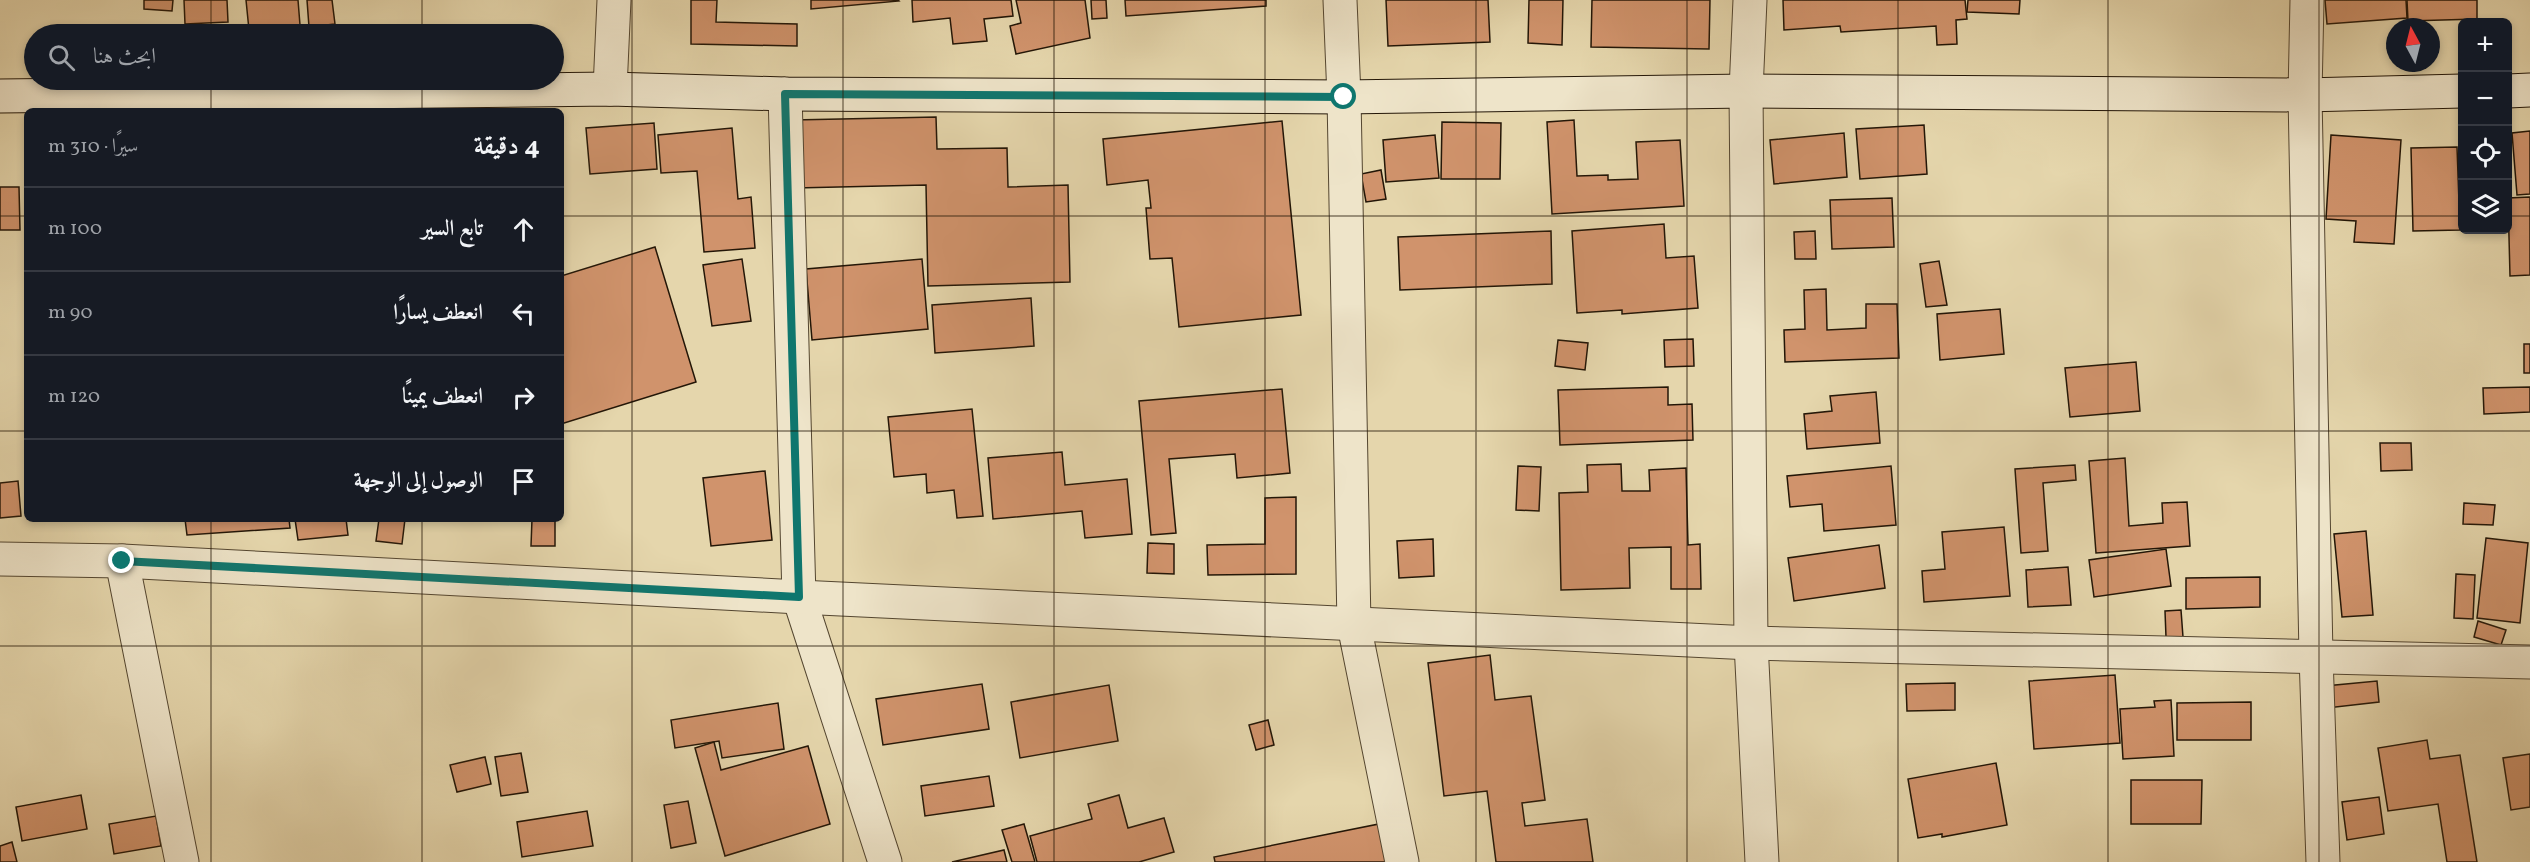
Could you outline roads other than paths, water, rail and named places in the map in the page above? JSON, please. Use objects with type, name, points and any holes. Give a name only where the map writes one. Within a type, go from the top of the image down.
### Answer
[{"type":"street","points":[[610,89],[614,0]]},
{"type":"street","points":[[1340,0],[1344,97],[1354,625],[1402,862]]},
{"type":"street","points":[[1750,0],[1746,91],[1751,643],[1762,862]]},
{"type":"street","points":[[2307,0],[2305,95],[2316,656],[2323,862]]},
{"type":"street","points":[[0,96],[523,90]]},
{"type":"street","points":[[564,90],[785,94],[1344,97],[1746,91],[2305,95],[2458,92]]},
{"type":"street","points":[[2512,90],[2530,90]]},
{"type":"street","points":[[785,94],[799,597],[885,862]]},
{"type":"street","points":[[0,559],[122,561],[1354,625],[1751,643],[2530,662]]},
{"type":"street","points":[[122,561],[182,862]]}]
